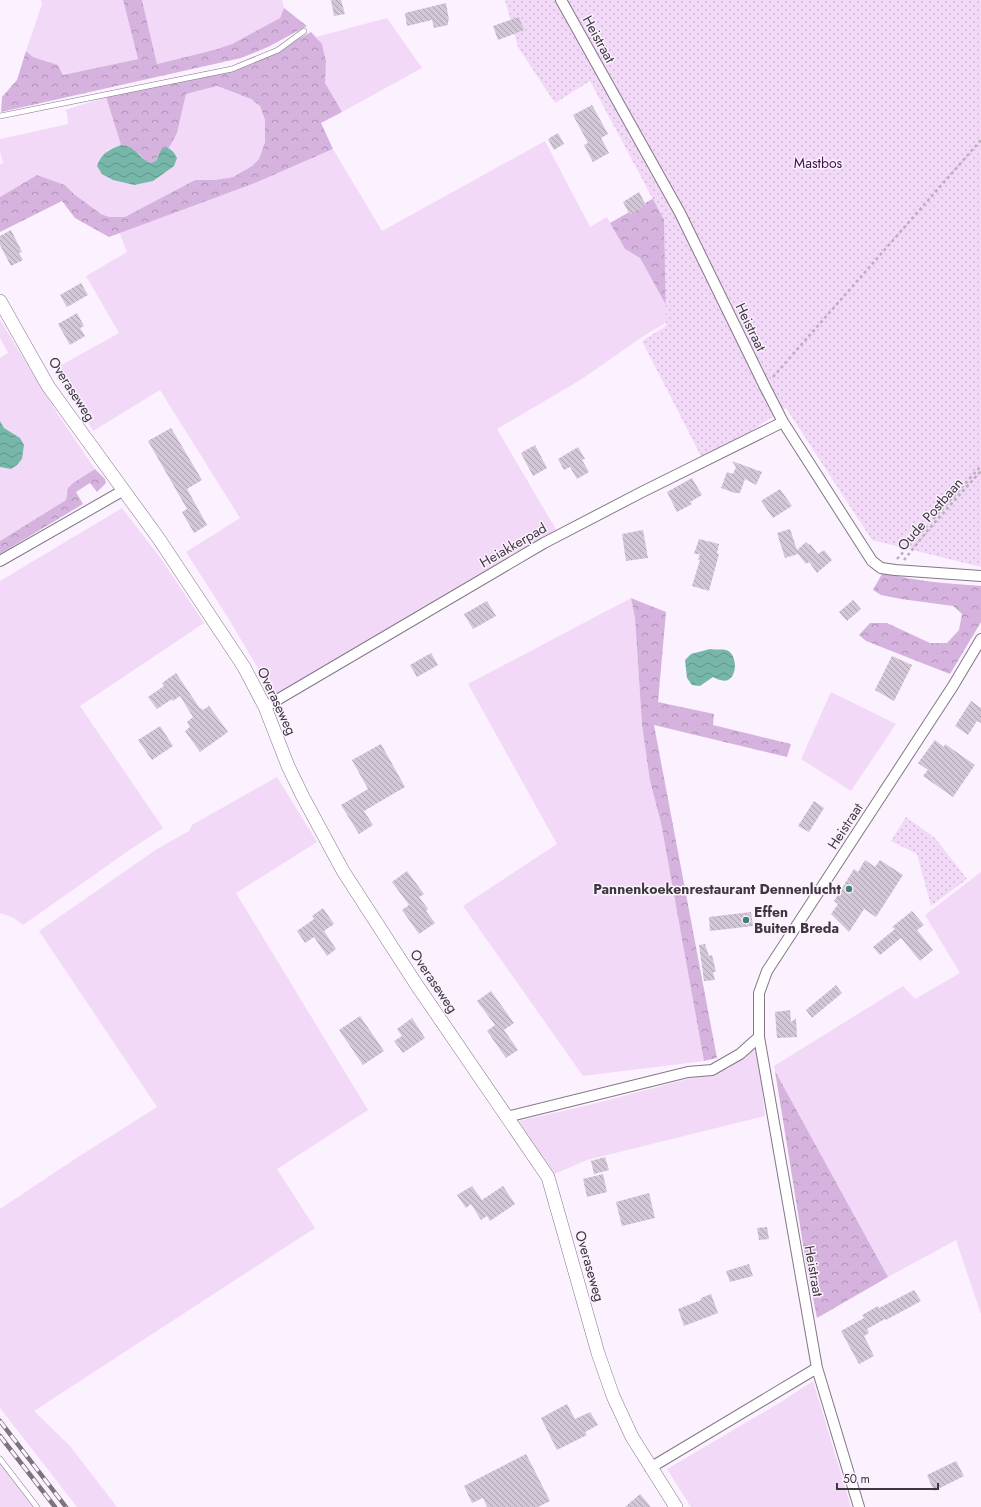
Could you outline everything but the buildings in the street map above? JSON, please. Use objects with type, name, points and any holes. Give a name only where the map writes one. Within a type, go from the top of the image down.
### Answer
[{"type":"street","name":"Heistraat","points":[[561,0],[680,213],[783,422],[872,561],[881,568],[892,570],[981,576]]},
{"type":"street","name":"Overaseweg","points":[[0,301],[48,386],[159,539],[244,668],[265,707],[288,766],[300,791],[343,871],[416,984],[548,1176],[598,1353],[613,1396],[632,1438],[676,1507]]},
{"type":"street","name":"Heiakkerpad","points":[[265,707],[544,543],[642,492],[783,422]]},
{"type":"street","points":[[0,562],[124,490]]},
{"type":"street","name":"Heistraat","points":[[859,1507],[817,1368],[759,1036],[759,994],[767,971],[949,692],[981,639]]},
{"type":"street","points":[[508,1117],[688,1072],[712,1070],[740,1054],[759,1036]]},
{"type":"street","points":[[650,1468],[817,1368]]},
{"type":"lane","points":[[0,116],[232,69],[278,50],[304,31]]},
{"type":"lane","points":[[0,1458],[37,1507]]},
{"type":"path","points":[[765,387],[981,140]]},
{"type":"path","points":[[892,570],[981,466]]},
{"type":"path","name":"Oude Postbaan","points":[[892,570],[981,471]]},
{"type":"green space","points":[[41,0],[123,0],[138,59],[63,75],[58,65],[33,57],[26,51],[42,4]]},
{"type":"green space","points":[[123,0],[142,0],[157,64],[232,44],[280,18],[284,8],[307,26],[268,47],[241,58],[1,112],[2,97],[17,80],[26,51],[33,57],[58,65],[63,75],[138,59]]},
{"type":"green space","points":[[142,0],[282,0],[284,8],[280,18],[232,44],[157,64]]},
{"type":"green space","name":"Mastbos","points":[[505,0],[981,0],[981,567],[872,540],[786,408],[704,462],[642,341],[666,326],[664,220],[590,81],[555,103],[518,47]]},
{"type":"green space","points":[[387,18],[422,68],[342,112],[326,85],[323,48],[316,37]]},
{"type":"green space","points":[[311,32],[322,44],[326,61],[325,83],[342,112],[321,123],[333,149],[255,183],[109,237],[75,218],[62,201],[0,232],[0,197],[37,175],[65,185],[74,194],[101,214],[109,217],[125,217],[195,180],[215,180],[233,177],[252,166],[259,159],[265,142],[265,120],[260,106],[251,99],[217,86],[186,94],[177,133],[169,148],[165,148],[158,155],[157,160],[151,163],[124,145],[121,145],[106,97],[243,65],[271,53]]},
{"type":"green space","points":[[217,86],[251,99],[260,106],[265,120],[265,142],[259,159],[252,166],[233,177],[215,180],[195,180],[126,217],[109,217],[101,214],[74,194],[65,185],[37,175],[0,197],[0,164],[3,163],[0,152],[0,139],[68,124],[67,113],[65,110],[106,97],[121,145],[107,150],[102,174],[113,180],[134,185],[173,150],[169,148],[177,133],[186,94]]},
{"type":"green space","points":[[545,141],[590,227],[607,217],[625,249],[640,258],[672,319],[642,337],[582,379],[497,429],[557,531],[276,699],[230,621],[186,552],[240,518],[160,390],[93,431],[56,368],[119,333],[86,276],[127,252],[119,232],[255,183],[333,149],[382,231]]},
{"type":"green space","points":[[654,198],[702,285],[666,305],[640,258],[625,249],[610,223]]},
{"type":"green space","points":[[0,320],[57,413],[95,469],[73,483],[68,488],[66,500],[0,541],[0,467],[7,468],[17,465],[22,459],[24,445],[20,438],[4,428],[0,421],[0,358],[8,353],[0,338]]},
{"type":"green space","points":[[95,469],[105,479],[106,483],[97,492],[90,483],[76,492],[83,504],[0,554],[0,541],[66,500],[68,488],[73,483]]},
{"type":"green space","points":[[122,508],[159,556],[204,623],[80,706],[163,828],[23,925],[14,918],[0,913],[0,581]]},
{"type":"green space","points":[[883,572],[919,580],[981,586],[981,622],[950,674],[866,641],[859,635],[870,623],[887,623],[930,643],[947,643],[959,630],[962,614],[953,606],[881,595],[873,590]]},
{"type":"green space","points":[[631,598],[635,618],[642,725],[650,781],[661,823],[704,1061],[583,1076],[463,906],[557,844],[468,684]]},
{"type":"green space","points":[[631,598],[666,612],[658,702],[714,714],[713,725],[791,744],[787,757],[654,725],[717,1058],[704,1061],[661,823],[650,781],[642,725],[635,618]]},
{"type":"green space","points":[[831,692],[896,724],[851,791],[801,759]]},
{"type":"green space","points":[[277,777],[317,842],[236,893],[368,1110],[277,1169],[315,1228],[34,1411],[70,1446],[117,1507],[77,1507],[0,1408],[0,1209],[157,1107],[39,931],[157,849],[189,831],[192,825]]},
{"type":"green space","points":[[906,817],[935,838],[967,879],[931,906],[917,854],[891,841]]},
{"type":"green space","points":[[981,872],[981,1314],[956,1240],[888,1277],[775,1071],[774,1066],[903,986],[915,999],[960,973],[925,915]]},
{"type":"green space","points":[[757,1043],[765,1116],[587,1160],[552,1175],[519,1121],[593,1104],[729,1068]]},
{"type":"green space","points":[[775,1071],[888,1277],[817,1318],[807,1269]]},
{"type":"green space","points":[[813,1381],[851,1507],[691,1507],[667,1469],[781,1402]]},
{"type":"green space","points":[[0,1464],[33,1507],[0,1507]]},
{"type":"water","points":[[121,145],[130,147],[151,163],[157,160],[161,151],[166,148],[169,148],[177,158],[174,166],[153,181],[134,185],[113,180],[102,174],[97,166],[106,152]]},
{"type":"water","points":[[0,421],[4,428],[20,438],[24,445],[22,459],[11,469],[0,467]]},
{"type":"water","points":[[710,649],[726,650],[730,652],[735,664],[733,674],[726,681],[713,677],[700,686],[692,685],[687,678],[685,660],[691,654]]},
{"type":"railway","points":[[0,1421],[66,1507]]},
{"type":"railway","points":[[0,1436],[55,1507]]},
{"type":"place","name":"Pannenkoekenrestaurant Dennenlucht","points":[[849,889]]},
{"type":"place","name":"Effen Buiten Breda","points":[[746,920]]}]
